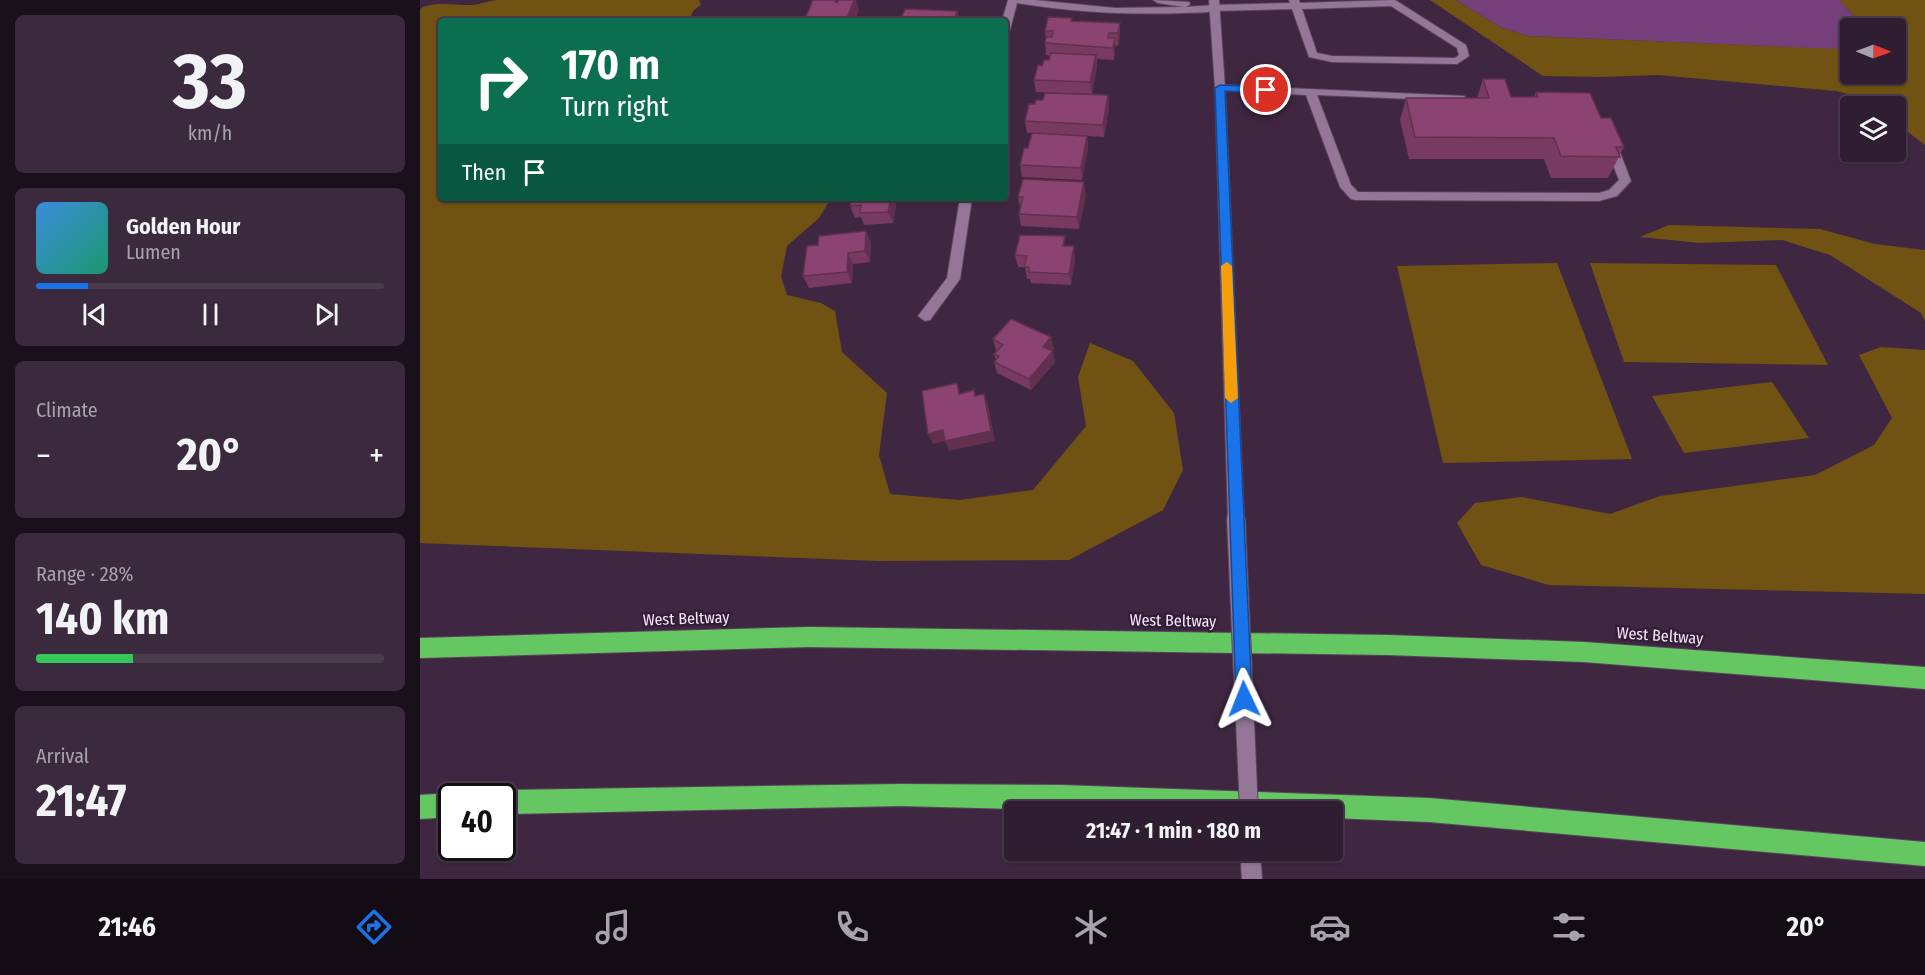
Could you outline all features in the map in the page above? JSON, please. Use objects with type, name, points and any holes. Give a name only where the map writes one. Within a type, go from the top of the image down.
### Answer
[{"type":"highway","name":"West Beltway","points":[[420,648],[809,637],[1388,645],[1584,652],[1925,678]]},
{"type":"highway","points":[[516,802],[924,795],[1061,797],[1417,809],[1925,854]]},
{"type":"highway","points":[[420,807],[438,806]]},
{"type":"street","points":[[1008,21],[1015,0],[1059,8],[1142,13],[1214,4]]},
{"type":"street","points":[[1158,0],[1214,4],[1390,1],[1462,47],[1464,56],[1457,61],[1332,59],[1313,55],[1296,3]]},
{"type":"street","points":[[1214,4],[1220,88],[1249,801]]},
{"type":"street","points":[[1220,88],[1477,99]]},
{"type":"street","points":[[1311,93],[1346,187],[1355,196],[1560,198],[1606,195],[1613,193],[1625,181],[1613,147],[1601,130]]},
{"type":"street","points":[[925,316],[953,279],[966,201]]},
{"type":"street","points":[[1251,861],[1252,879]]},
{"type":"shaded area","points":[[497,0],[699,0],[701,5],[694,10],[690,18],[438,18],[438,201],[829,201],[819,218],[787,246],[781,277],[787,295],[821,303],[835,311],[842,352],[887,393],[879,455],[890,494],[959,500],[1033,490],[1086,426],[1078,377],[1090,343],[1133,361],[1174,413],[1183,470],[1163,510],[1069,560],[879,561],[420,543],[420,9],[425,6],[445,4],[473,5]]},
{"type":"shaded area","points":[[1430,0],[1456,0],[1502,28],[1528,36],[1840,49],[1840,84],[1906,84],[1906,18],[1856,18],[1839,0],[1925,0],[1925,145],[1906,131],[1906,96],[1857,96],[1836,91],[1658,75],[1543,76]]},
{"type":"shaded area","points":[[1456,0],[1839,0],[1856,18],[1840,18],[1840,49],[1528,36],[1502,28]]},
{"type":"shaded area","points":[[1669,225],[1820,229],[1875,244],[1925,250],[1925,321],[1921,313],[1830,255],[1782,240],[1700,243],[1640,237]]},
{"type":"shaded area","points":[[1557,263],[1632,459],[1443,463],[1397,266]]},
{"type":"shaded area","points":[[1590,263],[1776,265],[1828,365],[1624,362]]},
{"type":"shaded area","points":[[1881,347],[1925,350],[1925,594],[1549,585],[1481,565],[1457,523],[1475,503],[1522,497],[1610,514],[1660,496],[1815,475],[1874,445],[1892,418],[1859,355]]},
{"type":"shaded area","points":[[1772,382],[1809,438],[1684,453],[1652,396]]},
{"type":"building","points":[[813,0],[836,0],[835,2],[838,2],[838,0],[854,0],[847,18],[805,18]]},
{"type":"building","points":[[905,9],[957,11],[955,18],[901,18]]},
{"type":"building","points":[[1048,17],[1072,18],[1071,21],[1120,23],[1118,33],[1109,33],[1108,38],[1115,38],[1113,48],[1045,43],[1046,37],[1052,37],[1053,31],[1045,31]]},
{"type":"building","points":[[1051,53],[1096,55],[1090,82],[1034,80],[1038,65],[1042,66],[1044,60],[1049,60]]},
{"type":"building","points":[[1483,79],[1505,79],[1511,97],[1538,97],[1536,92],[1590,93],[1601,118],[1611,118],[1624,147],[1616,147],[1620,157],[1561,156],[1554,138],[1415,137],[1406,98],[1489,98]]},
{"type":"building","points":[[1045,93],[1108,95],[1103,125],[1025,121],[1029,104],[1035,104],[1036,100],[1043,100]]},
{"type":"building","points":[[1032,133],[1087,136],[1081,168],[1020,165],[1024,148],[1028,148]]},
{"type":"building","points":[[1023,179],[1084,182],[1077,217],[1019,214],[1023,197],[1018,197]]},
{"type":"building","points":[[851,201],[890,201],[888,212],[860,213],[861,205],[850,206]]},
{"type":"building","points":[[866,231],[865,251],[848,253],[847,272],[803,276],[807,246],[818,245],[819,236]]},
{"type":"building","points":[[1020,235],[1065,236],[1063,246],[1074,246],[1069,274],[1029,272],[1029,267],[1024,267],[1027,256],[1015,255]]},
{"type":"building","points":[[1011,319],[1051,337],[1043,347],[1053,351],[1029,379],[994,362],[999,356],[994,354],[1003,345],[993,339]]},
{"type":"building","points":[[957,383],[959,394],[974,390],[975,396],[984,394],[991,431],[945,441],[943,430],[928,434],[922,391]]},
{"type":"slow traffic","points":[[1227,266],[1231,398]]},
{"type":"route","points":[[1244,699],[1220,88],[1266,90]]}]
